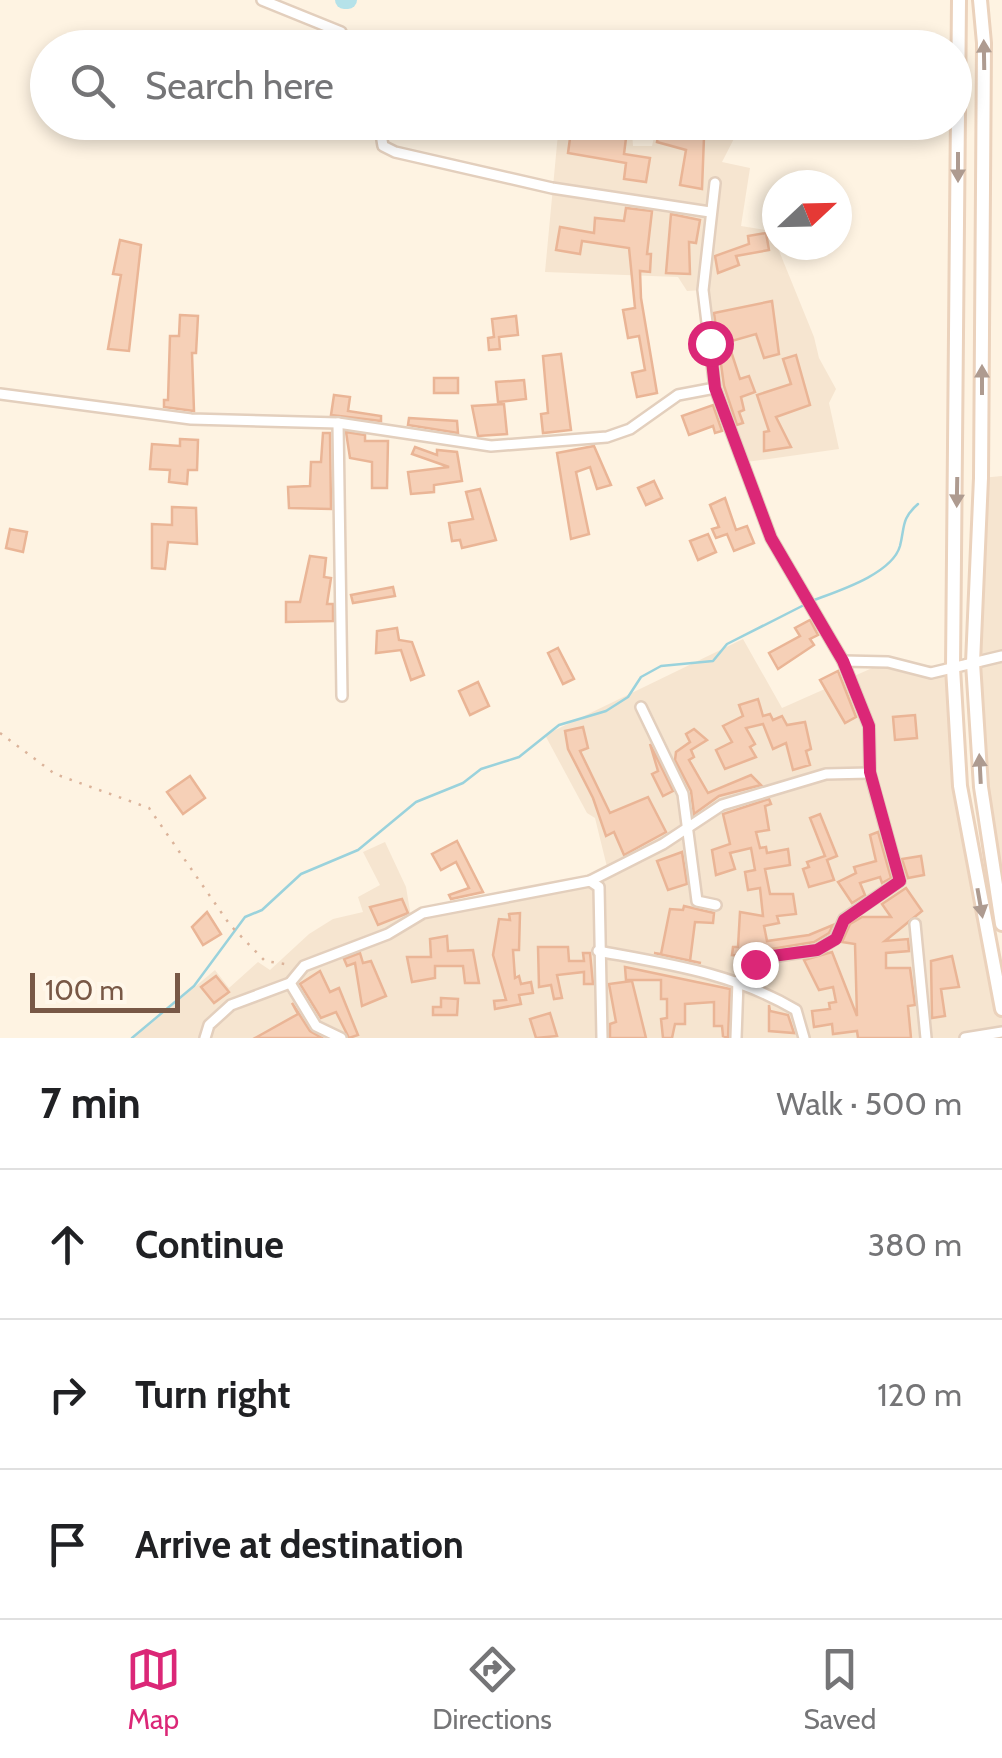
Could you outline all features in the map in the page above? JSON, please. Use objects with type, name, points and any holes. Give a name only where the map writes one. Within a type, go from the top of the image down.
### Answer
[{"type":"main road","points":[[959,0],[959,30]]},
{"type":"main road","points":[[980,0],[984,43],[982,478],[973,663],[981,787],[1002,924]]},
{"type":"main road","points":[[958,140],[953,668],[960,786],[1002,1009]]},
{"type":"street","points":[[262,0],[336,30]]},
{"type":"street","points":[[382,140],[383,146],[394,152],[552,188],[710,212]]},
{"type":"street","points":[[715,183],[703,290],[715,388],[752,493],[798,589],[843,661],[869,726],[870,772],[900,881],[844,920],[836,939],[817,950],[758,959],[754,986]]},
{"type":"street","points":[[0,394],[191,419],[338,423],[458,444],[607,436],[630,429],[678,395],[715,388]]},
{"type":"street","points":[[338,423],[342,696]]},
{"type":"street","points":[[843,661],[888,662],[931,672],[1002,656]]},
{"type":"street","points":[[641,707],[678,780],[690,823],[697,901],[716,905]]},
{"type":"street","points":[[204,1038],[209,1025],[230,1005],[290,983],[304,966],[388,934],[423,913],[590,881],[663,844],[722,805],[826,774],[870,772]]},
{"type":"street","points":[[590,881],[598,887],[602,1038]]},
{"type":"street","points":[[914,924],[926,1038]]},
{"type":"street","points":[[598,952],[684,966],[754,986],[796,1010],[804,1038]]},
{"type":"street","points":[[736,1038],[738,981]]},
{"type":"street","points":[[290,983],[316,1026],[342,1038]]},
{"type":"street","points":[[964,1038],[1002,1032]]},
{"type":"path","points":[[0,733],[55,774],[149,808],[230,926],[264,961],[304,966]]},
{"type":"shaded area","points":[[557,140],[633,140],[633,146],[652,146],[653,140],[733,140],[722,162],[750,168],[741,226],[762,230],[762,260],[783,260],[819,358],[836,389],[829,403],[839,449],[740,463],[715,388],[703,290],[687,291],[678,277],[545,272]]},
{"type":"shaded area","points":[[1002,476],[1002,924],[973,663],[981,478]]},
{"type":"shaded area","points":[[743,639],[782,708],[888,661],[953,668],[961,786],[1002,1009],[1002,1038],[134,1038],[215,970],[229,988],[258,962],[270,970],[309,934],[333,919],[363,912],[358,897],[380,885],[363,852],[385,842],[406,887],[412,923],[608,871],[595,818],[587,813],[545,735]]},
{"type":"building","points":[[570,140],[626,140],[624,154],[650,158],[646,182],[624,179],[626,163],[568,153]]},
{"type":"building","points":[[704,140],[702,189],[680,185],[686,150],[657,142]]},
{"type":"building","points":[[626,208],[652,211],[647,254],[651,254],[650,272],[640,271],[657,393],[637,397],[632,373],[645,370],[639,336],[628,338],[623,310],[635,308],[629,248],[582,241],[580,254],[556,250],[560,227],[594,233],[595,218],[624,221]]},
{"type":"building","points":[[671,214],[700,220],[696,243],[689,242],[690,274],[666,273]]},
{"type":"building","points":[[762,234],[762,251],[736,256],[739,265],[718,273],[715,256],[749,244],[748,236]]},
{"type":"building","points":[[120,240],[141,245],[129,351],[108,349],[121,275],[113,274]]},
{"type":"building","points":[[772,301],[779,354],[764,358],[756,334],[728,342],[740,379],[749,376],[755,392],[741,397],[744,410],[739,412],[743,423],[737,425],[724,386],[714,313]]},
{"type":"building","points":[[180,315],[198,316],[196,353],[192,353],[194,411],[164,407],[164,400],[168,400],[170,336],[179,336]]},
{"type":"building","points":[[516,316],[518,335],[499,337],[500,349],[489,350],[488,338],[494,337],[492,319]]},
{"type":"building","points":[[561,354],[571,430],[543,433],[541,414],[548,413],[543,356]]},
{"type":"building","points":[[796,355],[810,405],[776,417],[791,447],[764,451],[764,432],[769,431],[757,395],[791,384],[783,359]]},
{"type":"building","points":[[434,378],[458,378],[458,393],[434,393]]},
{"type":"building","points":[[524,380],[526,399],[498,402],[496,382]]},
{"type":"building","points":[[334,395],[350,397],[348,411],[381,416],[381,421],[331,415]]},
{"type":"building","points":[[504,404],[507,434],[478,436],[472,406]]},
{"type":"building","points":[[713,405],[722,431],[715,433],[713,426],[689,435],[682,416]]},
{"type":"building","points":[[409,418],[457,421],[458,433],[408,425]]},
{"type":"building","points":[[346,432],[365,435],[365,441],[388,441],[387,488],[372,488],[372,462],[350,458]]},
{"type":"building","points":[[323,433],[330,433],[331,509],[289,508],[288,487],[310,486],[311,462],[321,462]]},
{"type":"building","points":[[180,439],[198,440],[197,470],[188,470],[187,484],[169,482],[170,470],[150,469],[152,444],[180,446]]},
{"type":"building","points":[[594,446],[611,485],[597,489],[590,467],[576,472],[589,534],[571,539],[557,453]]},
{"type":"building","points":[[415,447],[437,455],[437,450],[457,452],[462,481],[434,485],[434,492],[411,494],[408,472],[449,467],[412,454]]},
{"type":"building","points":[[654,481],[662,498],[646,505],[638,488]]},
{"type":"building","points":[[480,489],[496,540],[462,548],[460,540],[452,541],[449,523],[473,519],[466,492]]},
{"type":"building","points":[[725,498],[736,530],[747,526],[754,543],[734,551],[727,534],[716,538],[712,529],[719,527],[710,505]]},
{"type":"building","points":[[172,507],[196,508],[197,544],[168,542],[165,569],[152,568],[152,524],[172,525]]},
{"type":"building","points":[[10,529],[27,532],[23,552],[6,548]]},
{"type":"building","points":[[708,534],[716,552],[698,560],[690,541]]},
{"type":"building","points":[[310,556],[326,558],[324,577],[331,578],[327,604],[333,604],[333,621],[286,622],[286,602],[300,602]]},
{"type":"building","points":[[393,587],[395,596],[353,603],[351,595]]},
{"type":"building","points":[[810,620],[818,635],[810,639],[814,645],[778,669],[769,653],[800,636],[795,628]]},
{"type":"building","points":[[397,628],[399,640],[412,642],[424,675],[411,680],[401,650],[376,653],[377,631]]},
{"type":"building","points":[[558,648],[574,679],[563,684],[548,653]]},
{"type":"building","points":[[838,671],[856,717],[845,723],[820,680]]},
{"type":"building","points":[[478,682],[489,706],[470,715],[459,691]]},
{"type":"building","points":[[758,699],[763,716],[770,714],[773,720],[782,716],[787,725],[805,722],[810,765],[793,770],[786,743],[773,749],[763,724],[746,728],[755,744],[750,747],[756,757],[725,769],[716,750],[732,742],[723,726],[743,716],[739,705]]},
{"type":"building","points":[[915,715],[917,738],[895,740],[893,717]]},
{"type":"building","points":[[583,727],[588,748],[580,751],[610,813],[648,797],[666,832],[624,855],[614,832],[606,836],[593,798],[568,749],[565,731]]},
{"type":"building","points":[[694,729],[707,740],[691,750],[694,757],[689,760],[708,793],[751,775],[761,785],[719,796],[694,814],[691,791],[675,760],[676,752],[690,742],[686,734]]},
{"type":"building","points":[[650,744],[673,791],[663,796],[652,774],[658,771]]},
{"type":"building","points":[[190,776],[205,798],[183,814],[167,792]]},
{"type":"building","points":[[769,799],[771,804],[765,806],[769,830],[756,832],[760,848],[766,847],[767,853],[788,849],[790,865],[765,869],[770,894],[793,894],[796,914],[777,916],[779,923],[764,926],[767,941],[809,935],[833,925],[829,933],[814,942],[753,952],[747,972],[741,971],[743,956],[732,955],[733,947],[738,947],[740,912],[763,916],[760,888],[748,890],[745,872],[755,870],[751,848],[730,853],[735,869],[716,875],[712,850],[730,844],[723,814]]},
{"type":"building","points":[[820,814],[837,856],[827,860],[834,880],[809,887],[803,869],[809,867],[807,862],[825,856],[810,818]]},
{"type":"building","points":[[878,832],[891,878],[882,883],[880,877],[860,883],[865,895],[852,903],[838,882],[856,873],[854,867],[876,861],[870,835]]},
{"type":"building","points":[[457,841],[483,892],[451,899],[449,895],[469,888],[456,862],[441,870],[432,854]]},
{"type":"building","points":[[682,852],[687,884],[668,890],[657,861]]},
{"type":"building","points":[[921,856],[924,875],[908,878],[902,859]]},
{"type":"building","points":[[906,888],[922,911],[885,941],[908,939],[909,951],[886,953],[886,968],[910,968],[915,1005],[908,1006],[911,1038],[858,1038],[857,1031],[833,1034],[832,1024],[814,1027],[812,1011],[830,1009],[829,1003],[836,1002],[833,987],[819,990],[804,960],[832,952],[857,1016],[855,944],[842,942],[850,924],[862,917],[891,917],[882,904]]},
{"type":"building","points":[[402,899],[408,913],[378,925],[370,907]]},
{"type":"building","points":[[684,906],[714,913],[713,923],[695,922],[690,961],[654,953],[661,954],[670,909],[683,910]]},
{"type":"building","points":[[207,912],[221,934],[203,945],[192,927]]},
{"type":"building","points":[[520,913],[519,950],[513,950],[515,978],[519,976],[521,984],[531,982],[533,993],[519,995],[521,1004],[495,1009],[494,1001],[506,1000],[493,955],[499,919],[510,920],[509,914]]},
{"type":"building","points":[[447,936],[448,951],[473,950],[479,983],[465,983],[463,966],[435,966],[435,978],[412,982],[407,957],[431,957],[430,939]]},
{"type":"building","points":[[538,947],[568,947],[569,961],[584,961],[583,953],[590,953],[593,984],[584,984],[584,972],[557,975],[562,998],[554,999],[551,985],[539,987]]},
{"type":"building","points":[[360,953],[363,963],[371,961],[386,996],[362,1006],[355,963],[347,966],[344,959]]},
{"type":"building","points":[[952,956],[959,987],[941,989],[945,1016],[932,1018],[931,961]]},
{"type":"building","points":[[625,967],[730,989],[728,1038],[723,1036],[722,1026],[714,1026],[714,1002],[685,1004],[685,1024],[675,1024],[672,1038],[663,1038],[661,1019],[667,1018],[667,999],[661,999],[661,980],[626,980]]},
{"type":"building","points":[[320,971],[330,992],[339,988],[358,1035],[349,1038],[336,1012],[321,1018],[300,984]]},
{"type":"building","points":[[216,976],[229,992],[214,1003],[201,987]]},
{"type":"building","points":[[632,981],[646,1038],[610,1038],[610,1024],[616,1022],[609,984]]},
{"type":"building","points":[[441,998],[458,999],[457,1015],[433,1015],[433,1007],[441,1007]]},
{"type":"building","points":[[292,1003],[310,1031],[322,1038],[255,1038],[298,1014]]},
{"type":"building","points":[[769,1005],[770,1011],[788,1015],[794,1033],[769,1031]]},
{"type":"building","points":[[550,1013],[557,1036],[536,1038],[530,1019]]},
{"type":"waterway","points":[[814,600],[863,580],[887,565],[900,546],[906,519],[918,504]]},
{"type":"waterway","points":[[132,1038],[194,986],[245,917],[262,910],[301,874],[358,850],[416,802],[463,783],[481,769],[519,757],[559,725],[606,711],[628,697],[641,677],[661,666],[713,661],[727,644],[806,604]]},
{"type":"route","points":[[710,343],[715,388],[737,456],[771,538],[843,661],[869,726],[870,772],[900,874],[896,887],[844,920],[836,939],[817,950],[765,957],[755,964]]}]
